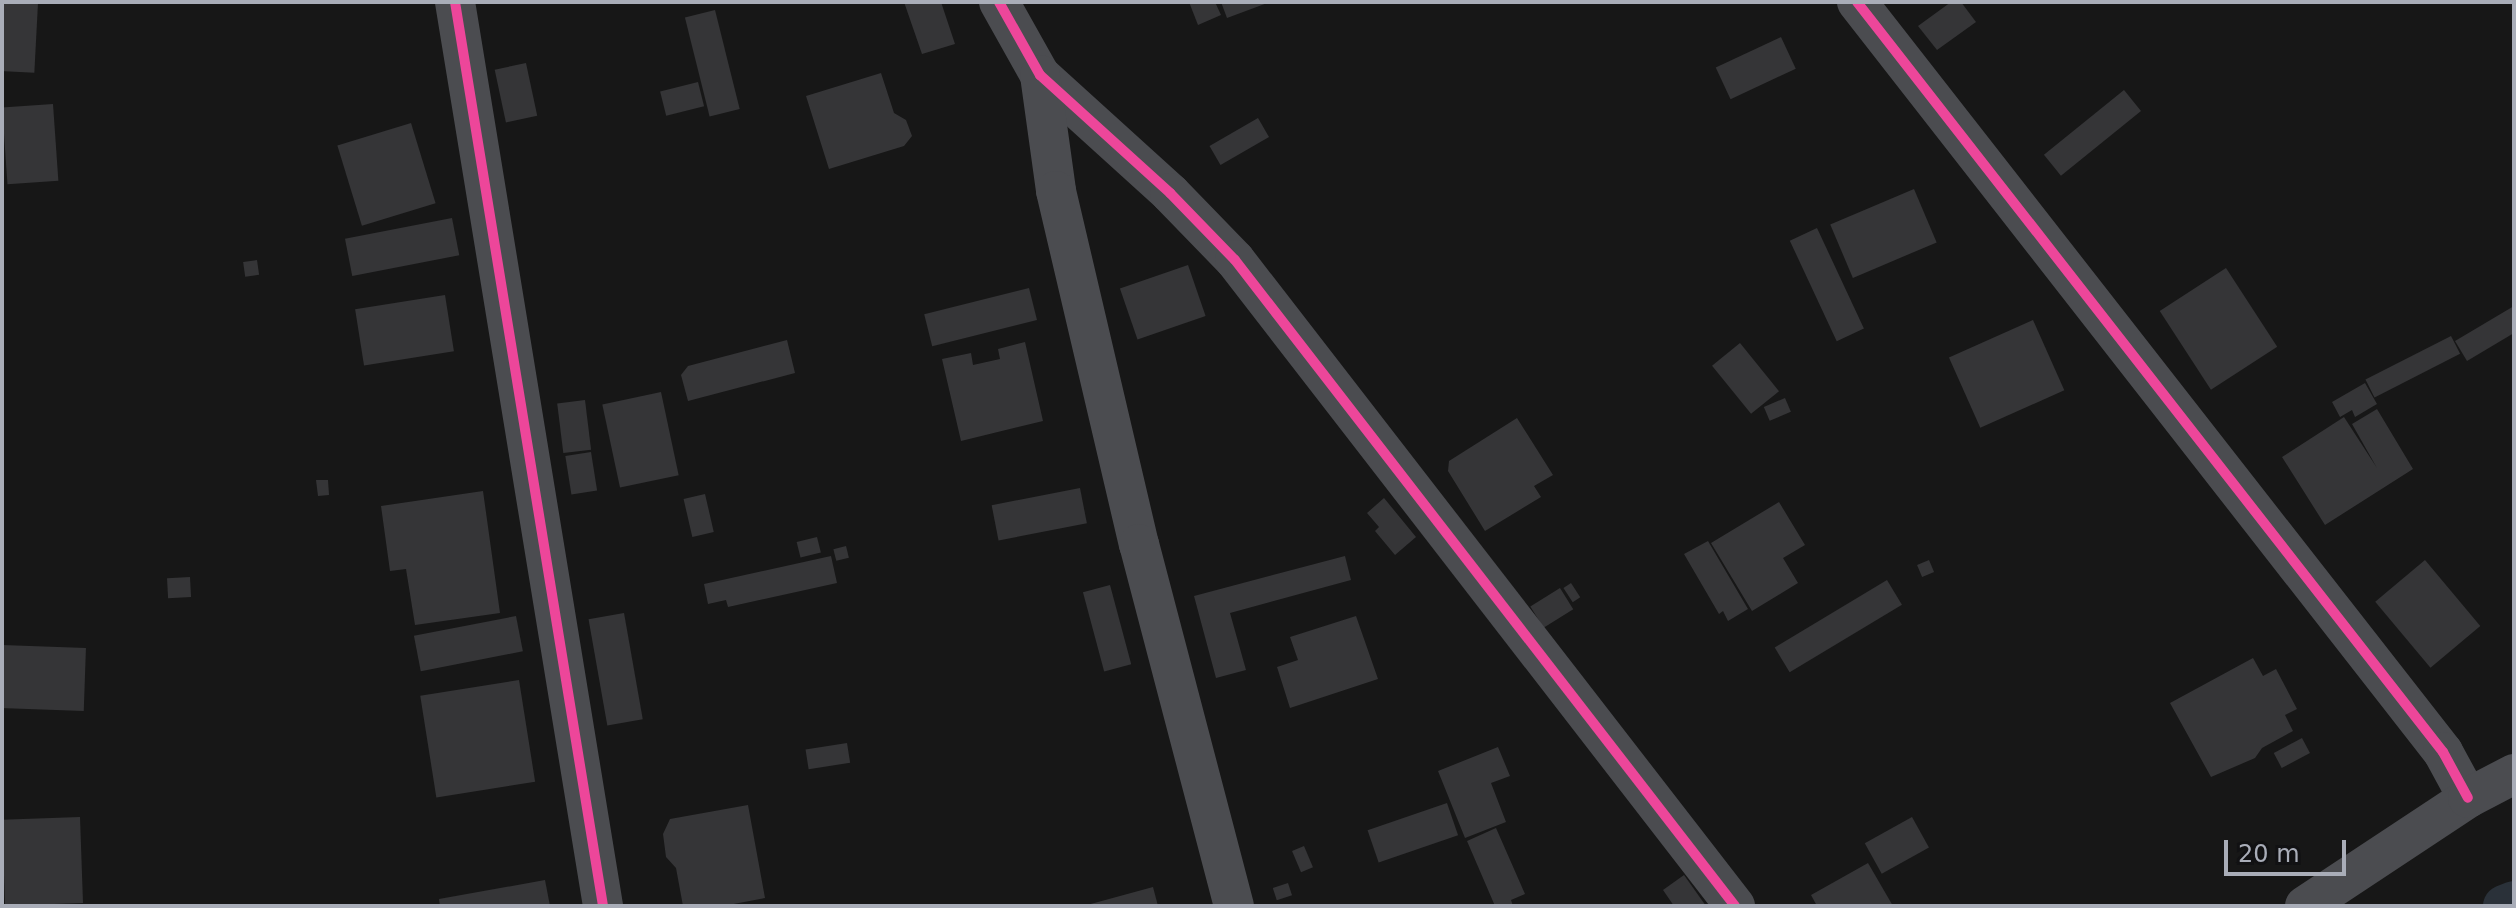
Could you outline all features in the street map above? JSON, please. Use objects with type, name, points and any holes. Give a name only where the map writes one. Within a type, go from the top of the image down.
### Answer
[{"type":"street","points":[[455,2],[603,906]]},
{"type":"street","points":[[999,2],[1040,75],[1170,193],[1235,260],[1735,906]]},
{"type":"street","points":[[1857,2],[2443,752],[2468,798]]},
{"type":"street","points":[[1040,75],[1056,191],[1139,544],[1234,906]]},
{"type":"street","points":[[2305,906],[2468,798],[2514,774]]},
{"type":"building","points":[[2,2],[38,4],[34,73],[2,71]]},
{"type":"building","points":[[904,2],[941,2],[955,44],[922,54]]},
{"type":"building","points":[[1189,2],[1215,2],[1221,15],[1198,25]]},
{"type":"building","points":[[1221,2],[1270,2],[1227,18]]},
{"type":"building","points":[[1951,2],[1961,2],[1976,22],[1937,50],[1918,26]]},
{"type":"building","points":[[715,10],[740,109],[710,116],[685,17]]},
{"type":"building","points":[[1781,37],[1796,69],[1731,99],[1716,67]]},
{"type":"building","points":[[526,63],[537,116],[506,122],[495,70]]},
{"type":"building","points":[[881,73],[894,113],[906,120],[912,136],[904,146],[829,169],[806,96]]},
{"type":"building","points":[[698,82],[704,106],[666,116],[660,91]]},
{"type":"building","points":[[2124,90],[2141,111],[2061,176],[2044,155]]},
{"type":"building","points":[[53,104],[58,181],[7,184],[2,108]]},
{"type":"building","points":[[1258,118],[1269,137],[1221,165],[1210,146]]},
{"type":"building","points":[[411,123],[436,203],[362,226],[337,146]]},
{"type":"building","points":[[1914,189],[1937,242],[1853,278],[1830,225]]},
{"type":"building","points":[[452,218],[459,255],[352,276],[345,239]]},
{"type":"building","points":[[1817,228],[1864,329],[1837,341],[1790,241]]},
{"type":"building","points":[[257,260],[259,275],[245,277],[243,262]]},
{"type":"building","points":[[1188,265],[1206,316],[1138,339],[1120,288]]},
{"type":"building","points":[[2226,268],[2277,347],[2211,390],[2160,311]]},
{"type":"building","points":[[1029,288],[1037,320],[932,346],[924,314]]},
{"type":"building","points":[[445,295],[454,351],[364,366],[355,309]]},
{"type":"building","points":[[2514,306],[2514,333],[2467,361],[2455,341]]},
{"type":"building","points":[[2033,320],[2064,390],[1980,428],[1949,357]]},
{"type":"building","points":[[2451,336],[2460,354],[2375,397],[2365,380]]},
{"type":"building","points":[[787,340],[795,373],[688,401],[681,375],[688,366]]},
{"type":"building","points":[[1025,342],[1043,421],[961,441],[942,359],[971,353],[973,365],[1000,359],[998,349]]},
{"type":"building","points":[[1740,343],[1779,391],[1751,414],[1712,366]]},
{"type":"building","points":[[2365,383],[2377,404],[2355,417],[2352,410],[2340,417],[2332,402]]},
{"type":"building","points":[[661,392],[679,475],[620,488],[602,404]]},
{"type":"building","points":[[1785,398],[1791,412],[1770,421],[1764,407]]},
{"type":"building","points":[[585,400],[591,450],[563,453],[557,403]]},
{"type":"building","points":[[2377,409],[2413,469],[2325,525],[2282,457],[2344,417],[2377,468],[2352,424]]},
{"type":"building","points":[[1517,418],[1553,475],[1534,486],[1541,497],[1485,531],[1448,471],[1449,461]]},
{"type":"building","points":[[591,452],[597,491],[571,495],[565,456]]},
{"type":"building","points":[[316,480],[328,480],[329,495],[318,496]]},
{"type":"building","points":[[1080,488],[1087,523],[999,541],[992,505]]},
{"type":"building","points":[[483,491],[500,613],[415,625],[406,569],[390,571],[381,506]]},
{"type":"building","points":[[705,494],[714,532],[692,537],[684,499]]},
{"type":"building","points":[[1384,498],[1416,537],[1395,555],[1375,531],[1379,527],[1367,513]]},
{"type":"building","points":[[1779,502],[1805,545],[1783,558],[1798,583],[1752,611],[1711,543]]},
{"type":"building","points":[[817,537],[821,553],[800,558],[797,542]]},
{"type":"building","points":[[1708,541],[1748,609],[1728,621],[1723,611],[1719,614],[1684,554]]},
{"type":"building","points":[[846,546],[849,558],[836,561],[833,549]]},
{"type":"building","points":[[831,556],[837,583],[728,607],[726,600],[708,604],[704,584]]},
{"type":"building","points":[[1345,556],[1351,580],[1230,613],[1246,670],[1216,678],[1194,596]]},
{"type":"building","points":[[1929,560],[1934,572],[1922,577],[1917,565]]},
{"type":"building","points":[[2425,560],[2480,626],[2430,668],[2375,602]]},
{"type":"building","points":[[190,577],[191,597],[168,598],[167,578]]},
{"type":"building","points":[[1887,580],[1902,605],[1790,672],[1775,647]]},
{"type":"building","points":[[1571,583],[1580,597],[1573,602],[1563,588]]},
{"type":"building","points":[[1110,585],[1131,664],[1104,671],[1083,592]]},
{"type":"building","points":[[1560,588],[1573,609],[1544,628],[1530,607]]},
{"type":"building","points":[[624,613],[643,719],[607,726],[589,619]]},
{"type":"building","points":[[516,616],[523,651],[421,671],[414,636]]},
{"type":"building","points":[[1356,616],[1378,679],[1290,708],[1277,667],[1298,660],[1290,637]]},
{"type":"building","points":[[2,645],[86,648],[84,711],[2,708]]},
{"type":"building","points":[[2253,658],[2263,676],[2276,669],[2297,709],[2285,715],[2293,731],[2262,748],[2255,758],[2211,777],[2170,703]]},
{"type":"building","points":[[519,680],[535,782],[436,797],[420,696]]},
{"type":"building","points":[[2302,738],[2310,753],[2282,768],[2274,753]]},
{"type":"building","points":[[847,743],[850,763],[809,769],[806,750]]},
{"type":"building","points":[[1498,747],[1510,776],[1491,783],[1506,822],[1465,838],[1438,771]]},
{"type":"building","points":[[1447,803],[1458,835],[1379,862],[1368,830]]},
{"type":"building","points":[[748,805],[765,898],[723,906],[683,906],[676,868],[666,857],[663,834],[670,819]]},
{"type":"building","points":[[80,817],[83,903],[5,906],[2,820]]},
{"type":"building","points":[[1912,817],[1929,848],[1882,874],[1865,843]]},
{"type":"building","points":[[1496,828],[1525,894],[1511,900],[1513,906],[1495,906],[1467,841]]},
{"type":"building","points":[[1304,846],[1313,867],[1301,872],[1292,851]]},
{"type":"building","points":[[1868,863],[1893,906],[1817,906],[1811,895]]},
{"type":"building","points":[[1684,875],[1706,906],[1674,906],[1663,890]]},
{"type":"building","points":[[545,880],[550,906],[440,906],[439,899]]},
{"type":"building","points":[[1288,883],[1292,895],[1277,900],[1273,888]]},
{"type":"building","points":[[1153,887],[1158,906],[1087,906],[1087,905]]},
{"type":"waterway","points":[[2504,906],[2514,902]]},
{"type":"cycle path","points":[[455,2],[603,906]]},
{"type":"cycle path","points":[[999,2],[1040,75],[1170,193],[1235,260],[1735,906]]},
{"type":"cycle path","points":[[1857,2],[2443,752],[2468,798]]}]
